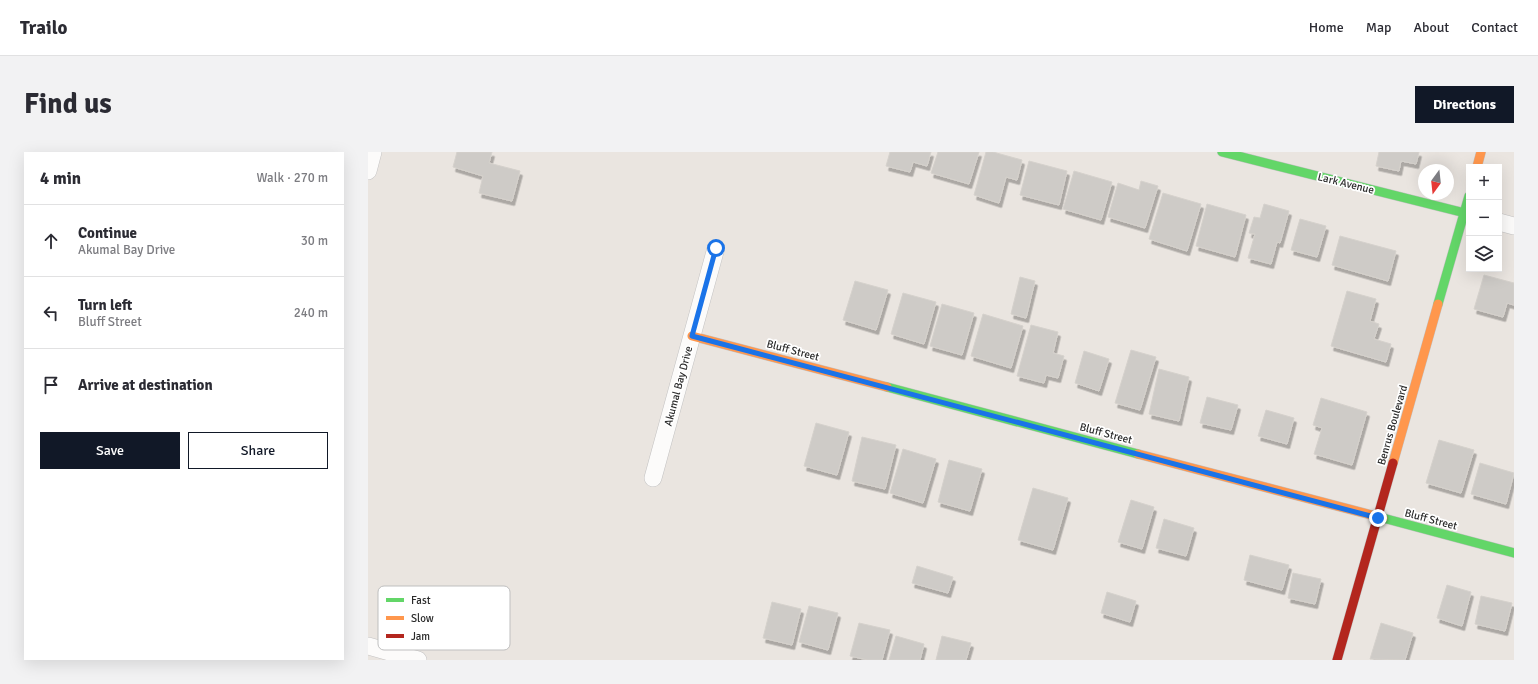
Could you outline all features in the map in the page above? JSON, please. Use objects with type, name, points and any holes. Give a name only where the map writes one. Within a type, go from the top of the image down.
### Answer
[{"type":"street","points":[[368,170],[373,152]]},
{"type":"street","name":"Lark Avenue","points":[[1222,152],[1466,214]]},
{"type":"street","points":[[1478,164],[1481,152]]},
{"type":"street","name":"Benrus Boulevard","points":[[1336,660],[1466,217]]},
{"type":"street","points":[[1502,223],[1514,226]]},
{"type":"street","name":"Akumal Bay Drive","points":[[653,478],[716,248]]},
{"type":"street","name":"Bluff Street","points":[[692,336],[1514,553]]},
{"type":"street","points":[[368,646],[378,649]]},
{"type":"street","points":[[382,650],[418,660]]},
{"type":"building","points":[[457,152],[492,152],[489,163],[520,171],[512,201],[479,193],[483,176],[453,167]]},
{"type":"building","points":[[890,152],[931,152],[927,166],[913,162],[910,172],[886,166]]},
{"type":"building","points":[[938,152],[979,152],[969,184],[931,173]]},
{"type":"building","points":[[986,152],[993,152],[1022,160],[1017,180],[1006,177],[999,203],[974,195]]},
{"type":"building","points":[[1379,152],[1419,152],[1416,164],[1401,161],[1399,171],[1376,166]]},
{"type":"building","points":[[1029,161],[1067,171],[1059,205],[1020,195]]},
{"type":"building","points":[[1074,171],[1112,182],[1101,220],[1063,209]]},
{"type":"building","points":[[1141,181],[1158,186],[1145,228],[1108,217],[1118,183],[1139,190]]},
{"type":"building","points":[[1163,193],[1201,204],[1187,251],[1149,239]]},
{"type":"building","points":[[1207,204],[1246,215],[1235,257],[1196,246]]},
{"type":"building","points":[[1264,204],[1289,211],[1280,243],[1277,242],[1271,264],[1248,258],[1255,234],[1249,233],[1254,217],[1260,218]]},
{"type":"building","points":[[1300,219],[1326,226],[1317,257],[1291,250]]},
{"type":"building","points":[[1340,236],[1396,251],[1388,281],[1332,265]]},
{"type":"building","points":[[1484,275],[1514,283],[1514,305],[1507,303],[1503,317],[1474,309]]},
{"type":"building","points":[[1020,277],[1035,281],[1026,318],[1011,314]]},
{"type":"building","points":[[855,281],[888,290],[876,330],[843,320]]},
{"type":"building","points":[[1347,291],[1376,299],[1370,321],[1379,324],[1374,339],[1391,344],[1386,362],[1331,346]]},
{"type":"building","points":[[903,293],[936,302],[924,344],[891,334]]},
{"type":"building","points":[[942,304],[974,313],[962,355],[930,346]]},
{"type":"building","points":[[983,314],[1023,326],[1011,368],[971,356]]},
{"type":"building","points":[[1031,325],[1058,332],[1053,353],[1064,356],[1058,378],[1046,375],[1044,383],[1017,376]]},
{"type":"building","points":[[1131,350],[1156,357],[1140,410],[1115,403]]},
{"type":"building","points":[[1084,351],[1109,359],[1099,391],[1075,383]]},
{"type":"building","points":[[1159,369],[1189,377],[1179,421],[1149,414]]},
{"type":"building","points":[[1207,397],[1238,405],[1231,430],[1200,423]]},
{"type":"building","points":[[1321,398],[1367,412],[1352,465],[1314,454],[1322,428],[1313,425]]},
{"type":"building","points":[[1266,410],[1294,418],[1287,444],[1258,436]]},
{"type":"building","points":[[816,423],[849,432],[837,475],[804,466]]},
{"type":"building","points":[[862,437],[896,445],[885,489],[852,481]]},
{"type":"building","points":[[1439,440],[1474,450],[1461,493],[1426,483]]},
{"type":"building","points":[[903,449],[936,459],[923,503],[890,493]]},
{"type":"building","points":[[949,460],[982,469],[970,511],[938,502]]},
{"type":"building","points":[[1480,463],[1514,473],[1506,504],[1471,494]]},
{"type":"building","points":[[1033,488],[1068,498],[1053,550],[1018,540]]},
{"type":"building","points":[[1131,500],[1154,507],[1142,549],[1118,542]]},
{"type":"building","points":[[1164,519],[1194,528],[1186,556],[1156,548]]},
{"type":"building","points":[[1250,555],[1289,565],[1282,590],[1244,580]]},
{"type":"building","points":[[917,566],[953,577],[948,593],[912,583]]},
{"type":"building","points":[[1293,573],[1321,579],[1315,604],[1288,598]]},
{"type":"building","points":[[1447,585],[1471,592],[1462,626],[1437,618]]},
{"type":"building","points":[[1107,592],[1136,601],[1130,622],[1101,613]]},
{"type":"building","points":[[1481,596],[1512,603],[1505,631],[1475,624]]},
{"type":"building","points":[[772,602],[801,609],[792,645],[763,638]]},
{"type":"building","points":[[809,606],[838,613],[828,650],[799,642]]},
{"type":"building","points":[[859,623],[890,630],[882,660],[868,660],[850,656]]},
{"type":"building","points":[[1381,623],[1413,633],[1405,660],[1370,659]]},
{"type":"building","points":[[896,636],[924,644],[920,660],[889,660]]},
{"type":"building","points":[[942,636],[971,643],[966,660],[936,660]]},
{"type":"traffic: fast","points":[[1222,152],[1466,213]]},
{"type":"traffic: fast","points":[[1438,304],[1468,200]]},
{"type":"traffic: fast","points":[[887,387],[1138,454]]},
{"type":"traffic: fast","points":[[1383,518],[1514,553]]},
{"type":"traffic: slow","points":[[1478,164],[1481,152]]},
{"type":"traffic: slow","points":[[1393,463],[1438,304]]},
{"type":"traffic: slow","points":[[692,336],[887,387]]},
{"type":"traffic: slow","points":[[1138,454],[1383,518]]},
{"type":"traffic: jam","points":[[1337,660],[1393,463]]},
{"type":"route","points":[[716,248],[692,336],[1378,518]]}]
